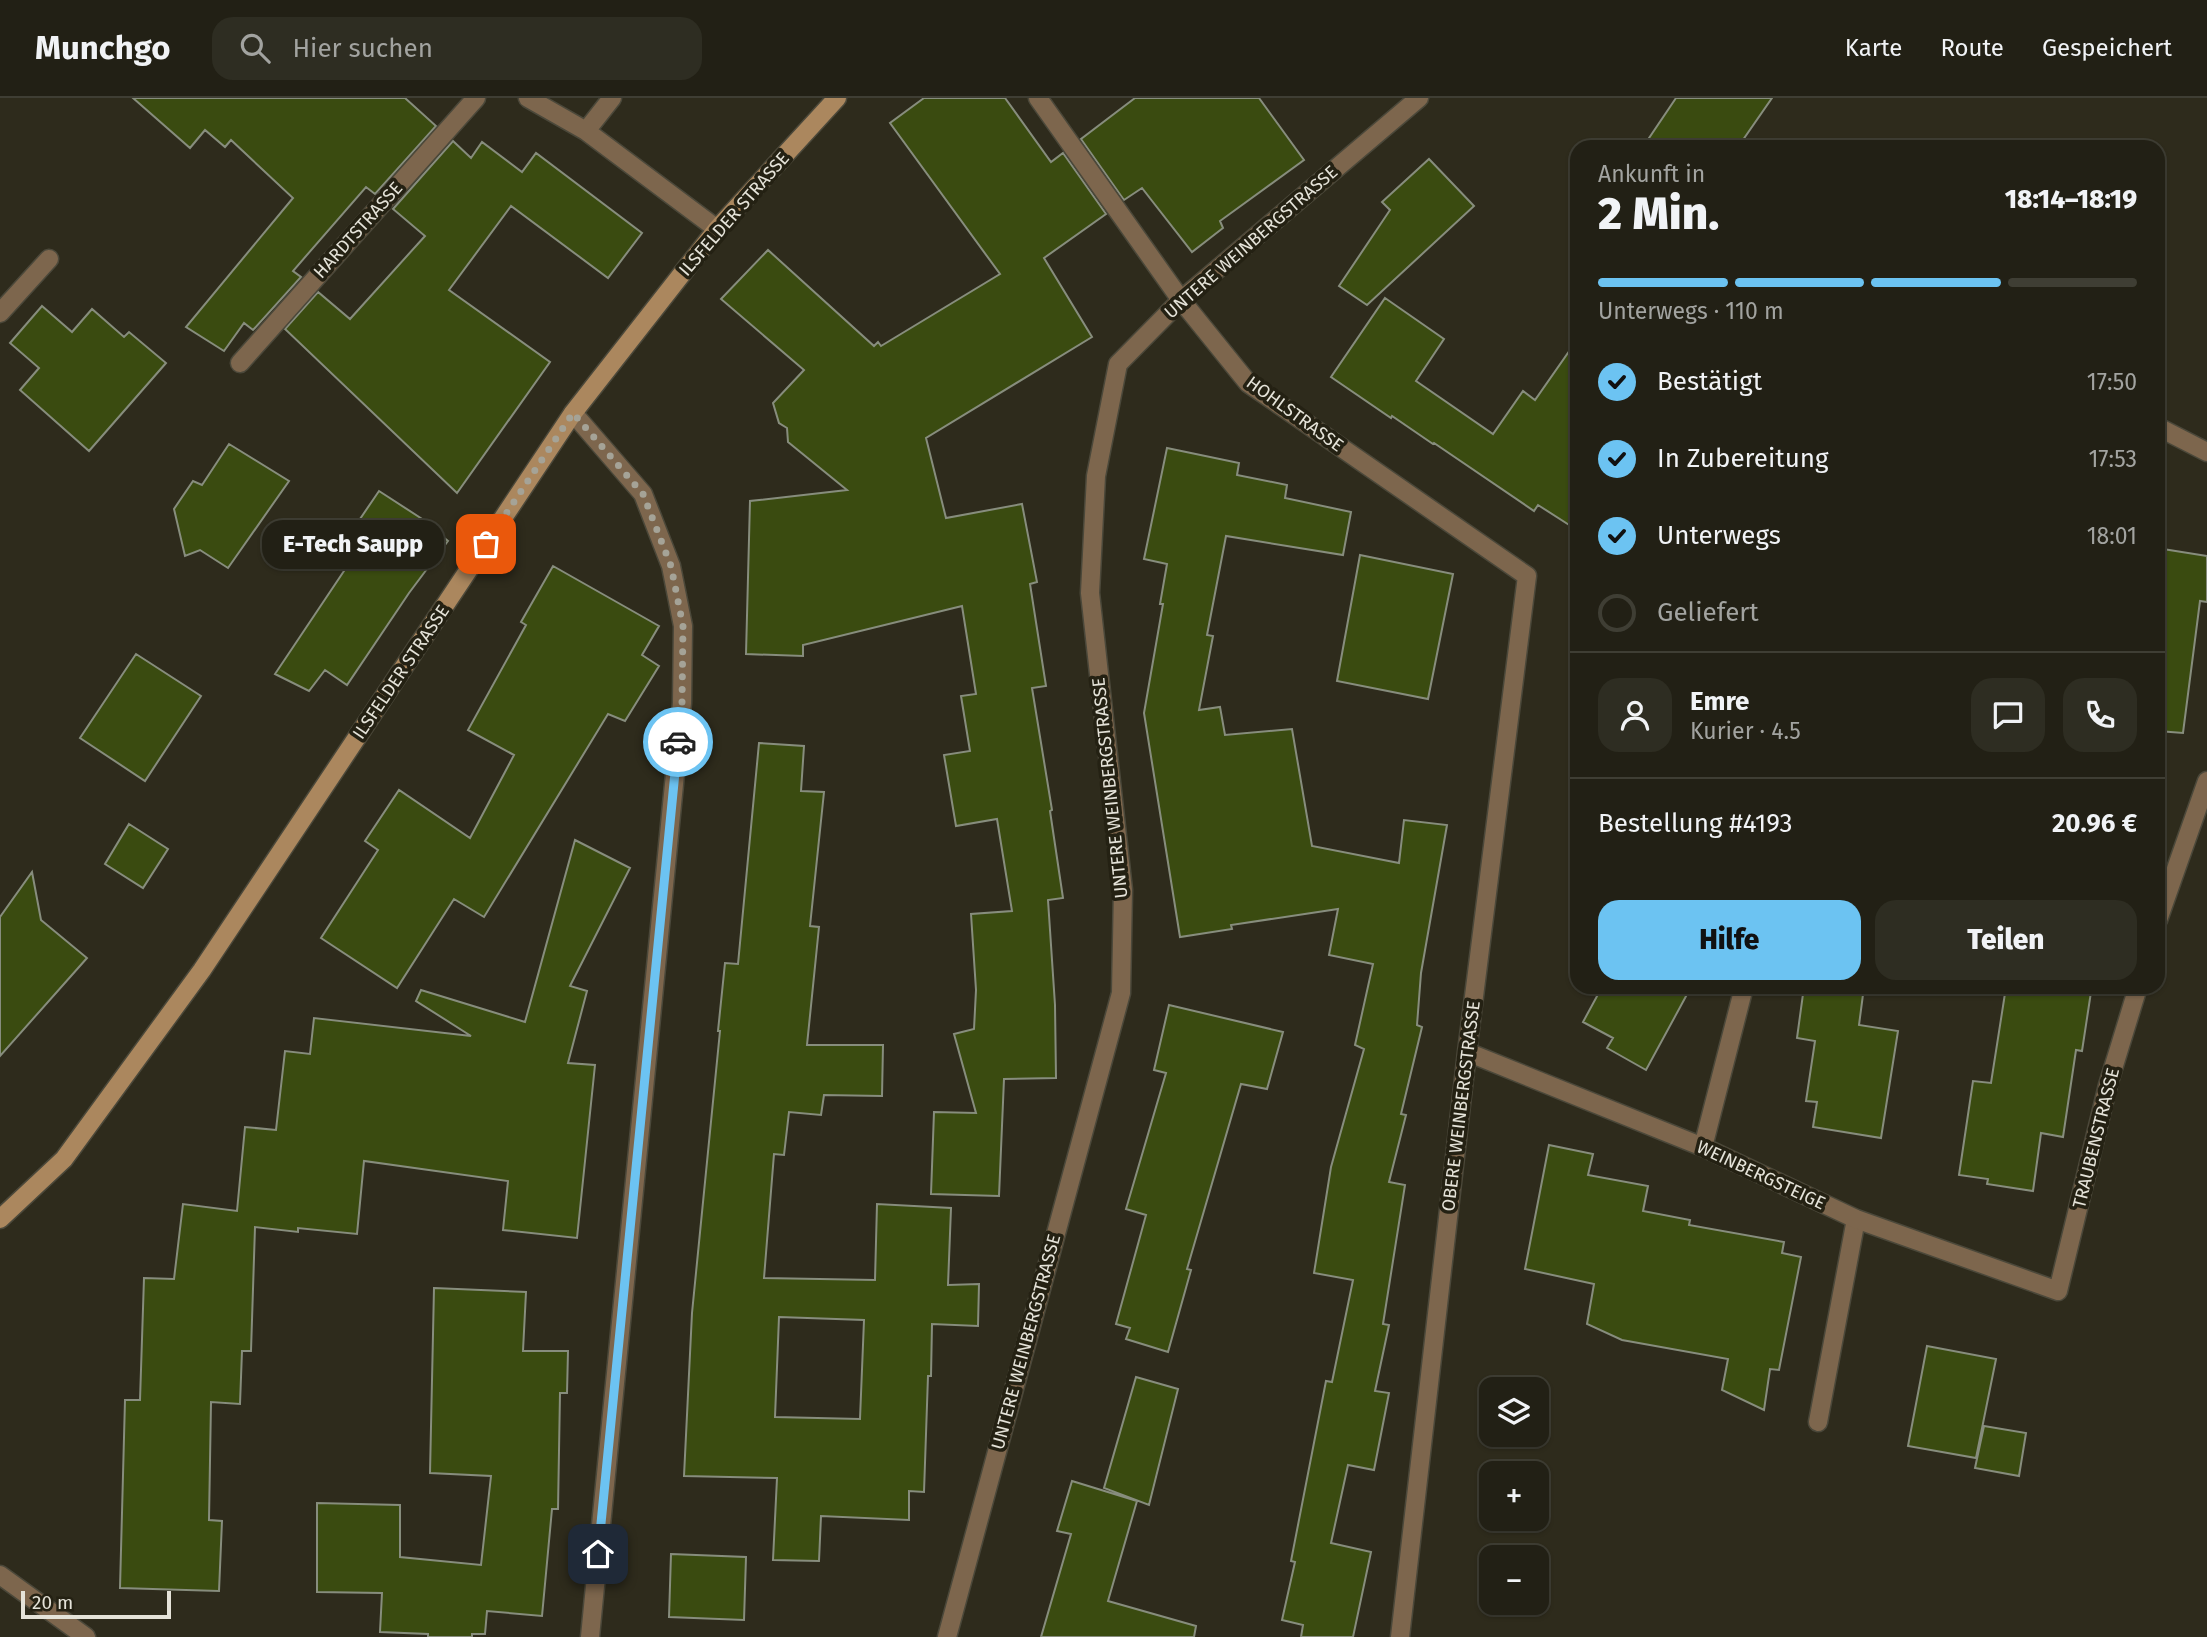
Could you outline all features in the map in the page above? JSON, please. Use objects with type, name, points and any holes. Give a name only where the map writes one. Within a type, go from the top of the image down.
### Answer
[{"type":"main road","name":"ILSFELDER STRASSE","points":[[0,1220],[64,1159],[202,970],[573,413],[718,229],[837,98]]},
{"type":"street","name":"HARDTSTRASSE","points":[[240,363],[476,98]]},
{"type":"street","points":[[528,98],[586,131],[718,229]]},
{"type":"street","points":[[586,131],[612,98]]},
{"type":"street","name":"HOHLSTRASSE","points":[[1038,98],[1181,300],[1248,383],[1527,576]]},
{"type":"street","name":"UNTERE WEINBERGSTRASSE","points":[[947,1637],[1121,993],[1123,890],[1090,593],[1096,476],[1118,364],[1181,300],[1419,98]]},
{"type":"street","points":[[0,313],[49,258]]},
{"type":"street","points":[[573,413],[643,494],[671,566],[683,626],[681,717],[590,1637]]},
{"type":"street","points":[[2165,431],[2207,452]]},
{"type":"street","name":"OBERE WEINBERGSTRASSE","points":[[1400,1637],[1467,1052],[1527,576]]},
{"type":"street","points":[[2165,900],[2207,781]]},
{"type":"street","points":[[1703,1147],[1742,994]]},
{"type":"street","name":"TRAUBENSTRASSE","points":[[2059,1291],[2108,1085],[2135,994]]},
{"type":"street","name":"WEINBERGSTEIGE","points":[[1467,1052],[1703,1147],[1856,1219],[2059,1291]]},
{"type":"street","points":[[1818,1422],[1856,1219]]},
{"type":"street","points":[[0,1575],[86,1637]]},
{"type":"building","points":[[133,98],[405,98],[436,126],[375,194],[366,187],[293,271],[301,277],[253,330],[244,323],[224,351],[186,327],[293,198],[231,140],[225,147],[205,130],[190,148]]},
{"type":"building","points":[[924,98],[1005,98],[1051,162],[1063,153],[1106,214],[1044,258],[1092,337],[926,438],[946,518],[1022,504],[1037,582],[1030,584],[1046,686],[1032,688],[1063,898],[1048,900],[1055,1005],[1056,1078],[1004,1079],[999,1196],[931,1194],[934,1112],[976,1113],[954,1034],[974,1029],[976,990],[971,914],[1012,911],[997,819],[956,826],[944,755],[970,751],[961,696],[976,694],[962,606],[803,645],[803,656],[746,654],[750,501],[847,490],[788,442],[787,428],[779,423],[773,403],[804,370],[721,299],[768,250],[874,346],[878,342],[881,346],[1000,274],[890,123]]},
{"type":"building","points":[[1135,98],[1259,98],[1304,160],[1220,221],[1223,228],[1192,252],[1142,188],[1124,200],[1081,139]]},
{"type":"building","points":[[1676,98],[1772,98],[1743,140],[1648,140]]},
{"type":"building","points":[[453,141],[471,158],[482,142],[522,172],[536,153],[642,233],[608,278],[511,206],[449,290],[550,362],[457,493],[285,329],[318,292],[350,319],[425,236],[393,209]]},
{"type":"building","points":[[1429,159],[1474,206],[1367,305],[1339,286],[1390,210],[1382,202]]},
{"type":"building","points":[[1385,298],[1444,339],[1416,381],[1493,434],[1523,391],[1535,400],[1570,350],[1570,526],[1538,505],[1534,511],[1331,377]]},
{"type":"building","points":[[42,306],[72,332],[92,309],[124,337],[129,332],[166,363],[89,451],[20,390],[39,368],[10,343]]},
{"type":"building","points":[[229,444],[289,481],[228,568],[200,550],[185,556],[174,509],[193,481],[202,485]]},
{"type":"building","points":[[1167,448],[1239,463],[1237,475],[1287,485],[1285,498],[1351,512],[1343,555],[1226,536],[1207,635],[1213,636],[1199,710],[1220,707],[1225,735],[1292,729],[1312,846],[1399,863],[1404,820],[1447,825],[1421,973],[1417,1025],[1422,1027],[1401,1114],[1406,1115],[1389,1182],[1405,1185],[1383,1324],[1389,1325],[1375,1391],[1389,1393],[1374,1470],[1348,1465],[1331,1543],[1371,1552],[1353,1637],[1301,1637],[1303,1625],[1282,1620],[1295,1562],[1291,1561],[1326,1381],[1332,1382],[1353,1280],[1314,1273],[1331,1167],[1364,1049],[1355,1045],[1373,964],[1329,955],[1338,909],[1231,925],[1232,929],[1180,937],[1144,713],[1163,604],[1160,604],[1167,564],[1144,559]]},
{"type":"building","points":[[379,491],[433,526],[432,528],[448,541],[347,685],[325,670],[309,691],[275,674],[354,556],[341,547]]},
{"type":"building","points":[[2165,549],[2207,556],[2207,602],[2200,601],[2183,733],[2165,732]]},
{"type":"building","points":[[1360,555],[1453,574],[1428,699],[1337,681]]},
{"type":"building","points":[[553,566],[659,626],[642,655],[659,666],[625,721],[608,714],[484,917],[454,899],[397,988],[321,938],[378,850],[365,841],[399,790],[470,838],[514,755],[468,730],[526,625],[521,622]]},
{"type":"building","points":[[136,654],[201,696],[145,781],[80,738]]},
{"type":"building","points":[[759,743],[804,746],[801,791],[824,792],[810,926],[819,927],[807,1045],[883,1045],[882,1096],[824,1095],[821,1115],[789,1112],[784,1155],[774,1154],[764,1278],[875,1280],[877,1204],[951,1208],[948,1285],[979,1284],[978,1326],[932,1324],[924,1492],[909,1491],[909,1520],[821,1516],[819,1561],[773,1560],[777,1478],[684,1476],[692,1313],[725,963],[738,964]],"holes":[[[779,1317],[864,1320],[860,1419],[775,1417]]]},
{"type":"building","points":[[129,824],[168,849],[143,888],[105,864]]},
{"type":"building","points":[[575,840],[630,868],[570,986],[587,991],[568,1063],[595,1065],[577,1238],[503,1230],[508,1181],[364,1161],[357,1234],[255,1227],[251,1351],[242,1351],[240,1404],[211,1402],[209,1520],[222,1521],[219,1591],[120,1588],[125,1400],[140,1400],[144,1278],[174,1279],[183,1204],[237,1211],[245,1127],[276,1130],[285,1051],[310,1054],[314,1018],[471,1036],[416,1001],[421,990],[525,1022]]},
{"type":"building","points":[[32,872],[41,920],[87,958],[0,1056],[0,917]]},
{"type":"building","points":[[1598,994],[1687,994],[1646,1070],[1607,1048],[1613,1038],[1583,1022]]},
{"type":"building","points":[[1803,994],[1863,994],[1859,1025],[1898,1031],[1881,1138],[1813,1127],[1817,1102],[1806,1101],[1815,1041],[1797,1038]]},
{"type":"building","points":[[2005,994],[2091,994],[2082,1051],[2076,1050],[2063,1137],[2041,1133],[2033,1191],[1987,1184],[1988,1179],[1959,1175],[1973,1081],[1991,1083]]},
{"type":"building","points":[[1169,1005],[1283,1032],[1267,1089],[1241,1084],[1187,1269],[1191,1270],[1168,1352],[1126,1339],[1130,1328],[1116,1324],[1146,1215],[1126,1209],[1166,1073],[1154,1070]]},
{"type":"building","points":[[1549,1145],[1593,1154],[1588,1175],[1648,1186],[1643,1211],[1690,1220],[1689,1225],[1784,1242],[1782,1253],[1801,1257],[1779,1370],[1770,1369],[1764,1410],[1722,1390],[1728,1359],[1622,1340],[1587,1324],[1594,1284],[1525,1269]]},
{"type":"building","points":[[434,1288],[526,1292],[523,1351],[568,1351],[567,1393],[560,1393],[558,1509],[552,1509],[542,1616],[487,1611],[485,1634],[472,1634],[472,1637],[428,1637],[428,1634],[380,1632],[382,1593],[317,1592],[317,1503],[400,1505],[400,1557],[481,1565],[491,1476],[430,1473]]},
{"type":"building","points":[[1927,1346],[1996,1359],[1976,1458],[1908,1446]]},
{"type":"building","points":[[1136,1377],[1178,1389],[1149,1505],[1104,1488]]},
{"type":"building","points":[[1984,1426],[2026,1433],[2019,1476],[1975,1468]]},
{"type":"building","points":[[1072,1481],[1137,1501],[1108,1601],[1196,1626],[1194,1637],[1041,1637],[1071,1534],[1057,1531]]},
{"type":"building","points":[[671,1554],[746,1557],[744,1620],[669,1617]]},
{"type":"way so far","points":[[486,544],[573,413],[643,494],[671,566],[683,626],[682,703],[678,742]]},
{"type":"place","name":"E-Tech Saupp","points":[[486,544]]},
{"type":"route","points":[[598,1554],[678,742]]}]
